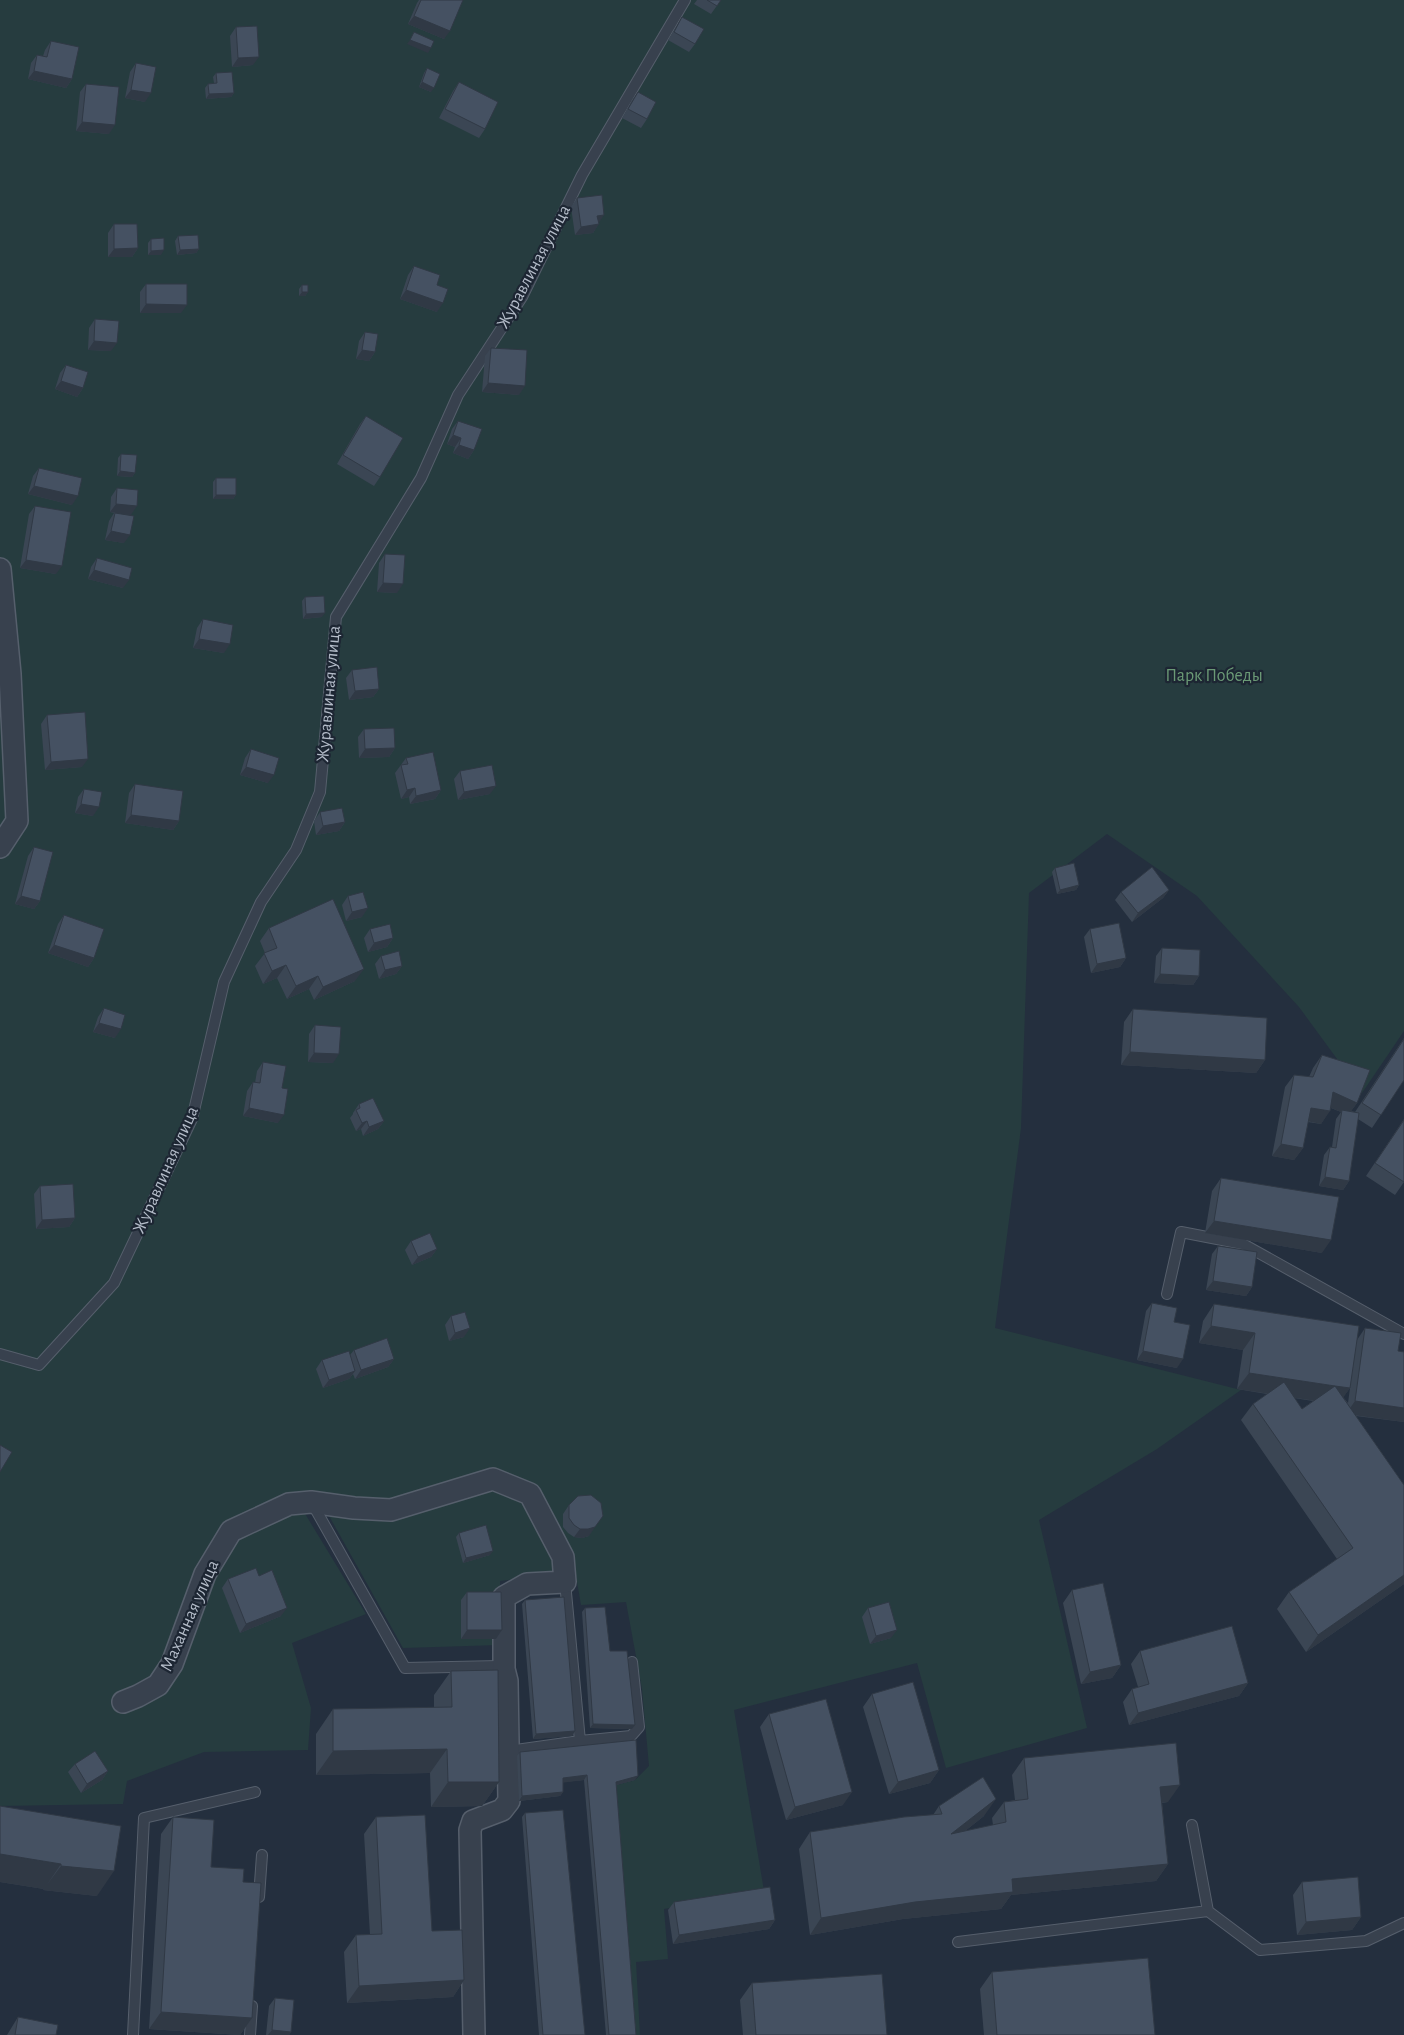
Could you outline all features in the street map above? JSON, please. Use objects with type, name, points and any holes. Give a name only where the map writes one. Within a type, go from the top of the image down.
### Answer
[{"type":"street","points":[[0,569],[10,674],[17,821],[0,848]]},
{"type":"street","name":"Маханная улица","points":[[123,1702],[158,1685],[172,1664],[205,1574],[231,1531],[289,1504],[311,1502],[354,1508],[391,1510],[492,1479],[530,1494],[563,1557],[566,1582]]},
{"type":"street","points":[[474,2035],[470,1830],[474,1821],[502,1810],[509,1801],[507,1680],[504,1669],[504,1597],[527,1584],[566,1582]]},
{"type":"lane","name":"Журавлиная улица","points":[[0,1354],[39,1365],[114,1283],[192,1120],[224,982],[261,902],[296,850],[320,792],[336,617],[421,478],[458,396],[522,297],[582,175],[685,0]]},
{"type":"lane","points":[[1167,1294],[1181,1232],[1243,1244],[1404,1334]]},
{"type":"lane","points":[[311,1502],[405,1668],[499,1666],[504,1669]]},
{"type":"lane","points":[[566,1582],[580,1741]]},
{"type":"lane","points":[[508,1751],[631,1736],[639,1727],[632,1662]]},
{"type":"lane","points":[[133,2035],[144,1818],[255,1792]]},
{"type":"lane","points":[[1192,1825],[1208,1911],[1260,1950],[1366,1942],[1404,1923]]},
{"type":"lane","points":[[258,1912],[262,1855]]},
{"type":"lane","points":[[958,1942],[1208,1911]]},
{"type":"lane","points":[[250,2035],[253,1997]]},
{"type":"green space","name":"Парк Победы","points":[[0,0],[1404,0],[1404,1031],[1362,1093],[1299,1007],[1197,896],[1107,834],[1029,893],[1021,1128],[995,1328],[1241,1390],[1157,1449],[1039,1520],[1087,1728],[946,1768],[917,1663],[734,1710],[764,1891],[664,1909],[668,1959],[636,1962],[640,2035],[632,2035],[613,1786],[635,1780],[649,1766],[642,1689],[626,1602],[581,1605],[576,1576],[569,1553],[508,1476],[393,1503],[304,1512],[366,1614],[292,1643],[311,1708],[308,1750],[204,1752],[127,1781],[123,1804],[0,1806]]},
{"type":"green space","points":[[490,1487],[528,1502],[557,1567],[553,1575],[500,1581],[500,1645],[403,1648],[328,1514]]},
{"type":"building","points":[[421,0],[463,0],[450,31],[414,16]]},
{"type":"building","points":[[707,0],[721,0],[717,6]]},
{"type":"building","points":[[682,17],[704,29],[695,44],[674,32]]},
{"type":"building","points":[[257,26],[259,57],[238,58],[236,27]]},
{"type":"building","points":[[414,32],[434,41],[431,48],[410,40]]},
{"type":"building","points":[[51,41],[79,47],[72,79],[34,71],[37,55],[47,57]]},
{"type":"building","points":[[136,63],[156,67],[151,93],[131,90]]},
{"type":"building","points":[[427,68],[440,74],[434,88],[422,82]]},
{"type":"building","points":[[232,72],[234,93],[209,94],[208,84],[217,83],[216,73]]},
{"type":"building","points":[[459,82],[498,102],[485,129],[445,109]]},
{"type":"building","points":[[86,84],[119,87],[115,125],[82,122]]},
{"type":"building","points":[[638,92],[656,102],[647,119],[628,109]]},
{"type":"building","points":[[602,195],[604,215],[597,216],[599,224],[581,227],[577,198]]},
{"type":"building","points":[[114,224],[137,224],[138,248],[114,249]]},
{"type":"building","points":[[198,235],[199,249],[180,250],[178,236]]},
{"type":"building","points":[[164,238],[164,250],[151,251],[151,239]]},
{"type":"building","points":[[414,266],[440,275],[437,285],[448,289],[443,303],[406,290]]},
{"type":"building","points":[[146,284],[187,284],[187,305],[146,304]]},
{"type":"building","points":[[302,285],[308,285],[308,292],[302,292]]},
{"type":"building","points":[[95,319],[119,321],[117,343],[94,341]]},
{"type":"building","points":[[365,332],[378,334],[375,352],[362,350]]},
{"type":"building","points":[[491,348],[527,350],[525,386],[488,383]]},
{"type":"building","points":[[66,365],[88,372],[83,388],[61,381]]},
{"type":"building","points":[[366,416],[403,438],[380,477],[343,455]]},
{"type":"building","points":[[458,421],[482,429],[474,450],[459,445],[461,438],[453,435]]},
{"type":"building","points":[[121,454],[137,455],[135,473],[120,471]]},
{"type":"building","points":[[39,468],[82,478],[78,496],[34,486]]},
{"type":"building","points":[[216,478],[236,478],[236,495],[216,495]]},
{"type":"building","points":[[117,488],[138,490],[137,506],[116,504]]},
{"type":"building","points":[[35,506],[71,512],[62,566],[26,560]]},
{"type":"building","points":[[115,513],[134,516],[130,535],[111,531]]},
{"type":"building","points":[[385,554],[405,555],[403,584],[383,583]]},
{"type":"building","points":[[97,558],[132,568],[129,580],[94,570]]},
{"type":"building","points":[[324,596],[325,613],[306,614],[305,597]]},
{"type":"building","points":[[203,619],[233,625],[230,644],[199,639]]},
{"type":"building","points":[[377,667],[379,689],[355,691],[352,670]]},
{"type":"building","points":[[85,712],[88,759],[51,762],[47,715]]},
{"type":"building","points":[[394,728],[395,748],[365,749],[364,729]]},
{"type":"building","points":[[251,749],[279,758],[274,775],[246,767]]},
{"type":"building","points":[[433,752],[441,790],[416,796],[415,788],[407,790],[401,765],[408,764],[406,758]]},
{"type":"building","points":[[492,765],[496,786],[464,792],[460,771]]},
{"type":"building","points":[[135,784],[183,791],[179,821],[131,815]]},
{"type":"building","points":[[84,789],[102,792],[99,807],[81,804]]},
{"type":"building","points":[[342,808],[345,822],[323,826],[320,812]]},
{"type":"building","points":[[34,847],[53,852],[40,901],[21,896]]},
{"type":"building","points":[[1074,863],[1079,885],[1060,890],[1055,868]]},
{"type":"building","points":[[1152,867],[1169,890],[1138,913],[1121,892]]},
{"type":"building","points":[[363,892],[368,908],[352,912],[348,896]]},
{"type":"building","points":[[333,899],[364,969],[323,987],[318,976],[296,986],[286,965],[272,971],[264,953],[277,948],[269,928]]},
{"type":"building","points":[[64,915],[104,929],[94,958],[54,945]]},
{"type":"building","points":[[1119,923],[1126,958],[1097,964],[1090,929]]},
{"type":"building","points":[[390,924],[393,938],[374,943],[370,929]]},
{"type":"building","points":[[1162,948],[1200,950],[1199,976],[1160,974]]},
{"type":"building","points":[[399,951],[402,966],[385,970],[381,956]]},
{"type":"building","points":[[104,1008],[125,1015],[121,1029],[99,1023]]},
{"type":"building","points":[[1133,1009],[1267,1018],[1265,1060],[1130,1052]]},
{"type":"building","points":[[315,1025],[341,1027],[339,1054],[314,1053]]},
{"type":"building","points":[[1404,1039],[1404,1080],[1381,1115],[1362,1103]]},
{"type":"building","points":[[1322,1055],[1370,1070],[1357,1103],[1333,1092],[1330,1111],[1311,1108],[1303,1148],[1281,1144],[1294,1075],[1313,1077]]},
{"type":"building","points":[[263,1062],[286,1066],[282,1088],[288,1089],[284,1115],[249,1108],[253,1082],[260,1083]]},
{"type":"building","points":[[373,1098],[384,1121],[369,1127],[367,1121],[362,1123],[356,1110],[360,1108],[359,1104]]},
{"type":"building","points":[[1342,1110],[1359,1113],[1349,1181],[1325,1177],[1330,1147],[1336,1148]]},
{"type":"building","points":[[1404,1120],[1404,1182],[1375,1163]]},
{"type":"building","points":[[1221,1178],[1339,1197],[1331,1240],[1214,1221]]},
{"type":"building","points":[[73,1184],[75,1218],[42,1220],[40,1186]]},
{"type":"building","points":[[430,1233],[437,1249],[418,1257],[411,1241]]},
{"type":"building","points":[[1218,1246],[1257,1252],[1252,1287],[1213,1281]]},
{"type":"building","points":[[1152,1303],[1177,1308],[1174,1322],[1190,1325],[1183,1359],[1143,1351]]},
{"type":"building","points":[[1214,1304],[1359,1326],[1350,1388],[1249,1373],[1255,1333],[1211,1326]]},
{"type":"building","points":[[465,1312],[470,1328],[455,1333],[451,1316]]},
{"type":"building","points":[[1365,1328],[1401,1333],[1398,1351],[1404,1352],[1404,1408],[1355,1401]]},
{"type":"building","points":[[387,1338],[394,1359],[361,1370],[354,1350]]},
{"type":"building","points":[[349,1351],[355,1371],[329,1380],[322,1360]]},
{"type":"building","points":[[1284,1382],[1302,1409],[1335,1386],[1404,1485],[1404,1575],[1318,1635],[1289,1592],[1353,1548],[1253,1404]]},
{"type":"building","points":[[0,1445],[12,1452],[0,1472]]},
{"type":"building","points":[[591,1495],[601,1503],[603,1516],[595,1527],[580,1529],[569,1518],[569,1505],[578,1496]]},
{"type":"building","points":[[486,1525],[493,1551],[466,1558],[459,1533]]},
{"type":"building","points":[[256,1568],[259,1576],[272,1570],[287,1608],[246,1624],[228,1579]]},
{"type":"building","points":[[1103,1583],[1121,1665],[1090,1672],[1072,1590]]},
{"type":"building","points":[[467,1592],[501,1592],[502,1630],[467,1630]]},
{"type":"building","points":[[564,1597],[575,1731],[536,1734],[525,1600]]},
{"type":"building","points":[[889,1602],[897,1630],[876,1636],[868,1608]]},
{"type":"building","points":[[605,1607],[610,1651],[627,1651],[635,1725],[593,1724],[585,1608]]},
{"type":"building","points":[[1232,1626],[1248,1683],[1138,1713],[1132,1689],[1149,1684],[1140,1651]]},
{"type":"building","points":[[498,1670],[499,1782],[448,1782],[447,1749],[333,1751],[333,1709],[452,1707],[451,1671]]},
{"type":"building","points":[[913,1682],[939,1770],[898,1782],[872,1694]]},
{"type":"building","points":[[826,1699],[852,1792],[795,1807],[769,1714]]},
{"type":"building","points":[[636,1740],[638,1776],[616,1782],[636,2035],[609,2035],[587,1775],[563,1778],[563,1792],[522,1796],[520,1752]]},
{"type":"building","points":[[1176,1743],[1180,1785],[1160,1787],[1168,1864],[1012,1879],[1013,1892],[915,1902],[821,1918],[810,1832],[904,1817],[942,1814],[939,1806],[983,1777],[996,1799],[951,1834],[1006,1822],[1004,1802],[1028,1799],[1024,1758]]},
{"type":"building","points":[[95,1751],[108,1771],[87,1784],[75,1764]]},
{"type":"building","points":[[0,1806],[121,1826],[114,1871],[61,1866],[61,1864],[0,1854]]},
{"type":"building","points":[[563,1810],[585,2035],[543,2035],[525,1813]]},
{"type":"building","points":[[425,1815],[432,1931],[462,1930],[464,1980],[359,1986],[356,1935],[382,1934],[376,1817]]},
{"type":"building","points":[[173,1817],[214,1820],[211,1867],[244,1869],[243,1882],[261,1883],[252,2018],[161,2012]]},
{"type":"building","points":[[1358,1877],[1361,1917],[1306,1922],[1302,1882]]},
{"type":"building","points":[[770,1887],[775,1920],[679,1935],[674,1902]]},
{"type":"building","points":[[1148,1958],[1155,2035],[997,2035],[992,1972]]},
{"type":"building","points":[[882,1974],[887,2035],[756,2035],[752,1983]]},
{"type":"building","points":[[275,1998],[294,2000],[291,2032],[272,2030]]},
{"type":"building","points":[[18,2017],[58,2025],[56,2035],[15,2035]]}]
